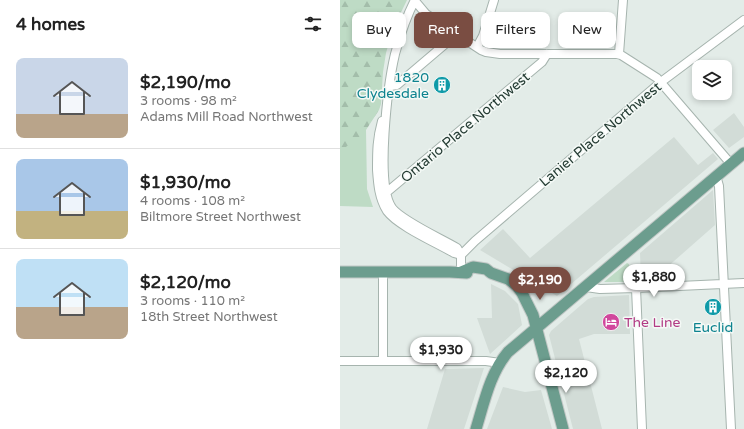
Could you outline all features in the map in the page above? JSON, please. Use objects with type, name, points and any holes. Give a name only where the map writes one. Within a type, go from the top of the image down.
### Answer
[{"type":"main road","points":[[476,429],[492,378],[500,363],[514,346],[744,153]]},
{"type":"main road","points":[[340,272],[491,273],[508,279],[519,290],[530,307],[537,328],[563,429]]},
{"type":"street","points":[[415,0],[424,12]]},
{"type":"street","points":[[415,0],[397,47],[386,113],[384,117],[382,135],[384,195],[397,213],[457,248],[461,255],[461,272]]},
{"type":"street","points":[[477,47],[483,36],[494,0]]},
{"type":"street","points":[[619,54],[623,0]]},
{"type":"street","name":"Lanier Place Northwest","points":[[461,255],[475,241],[661,82],[744,20]]},
{"type":"street","points":[[473,44],[486,52],[494,53],[619,54],[654,75],[730,164]]},
{"type":"street","points":[[390,86],[397,85],[441,48]]},
{"type":"street","name":"Ontario Place Northwest","points":[[384,195],[542,62],[547,54]]},
{"type":"street","points":[[716,176],[719,186],[732,429]]},
{"type":"street","points":[[383,272],[383,361]]},
{"type":"street","points":[[586,287],[600,289],[744,283]]},
{"type":"street","points":[[636,288],[642,429]]},
{"type":"street","points":[[340,361],[486,361],[500,363]]},
{"type":"shaded area","points":[[734,113],[744,127],[744,137],[729,148],[713,130]]},
{"type":"shaded area","points":[[674,137],[698,165],[713,153],[718,159],[557,296],[480,250],[503,229],[530,258]]},
{"type":"shaded area","points":[[713,190],[715,225],[665,269],[664,279],[641,280],[640,253]]},
{"type":"shaded area","points":[[491,284],[505,291],[518,304],[522,325],[490,354],[477,318],[492,318]]},
{"type":"shaded area","points":[[629,295],[630,334],[594,334],[579,339],[602,429],[573,429],[549,335],[551,331],[588,299],[594,297]]},
{"type":"shaded area","points":[[484,368],[464,429],[427,429],[445,369]]},
{"type":"shaded area","points":[[503,387],[525,392],[541,390],[552,429],[487,429]]},
{"type":"green space","points":[[340,0],[407,0],[401,12],[352,12],[352,48],[387,48],[379,110],[366,130],[366,133],[340,151]]},
{"type":"green space","points":[[366,130],[367,189],[373,207],[340,206],[340,138]]},
{"type":"green space","points":[[627,263],[629,264],[629,282],[604,282]]},
{"type":"place","name":"1820 Clydesdale","points":[[442,85]]},
{"type":"place","name":"Euclid","points":[[713,307]]},
{"type":"place","name":"The Line","points":[[611,322]]}]
